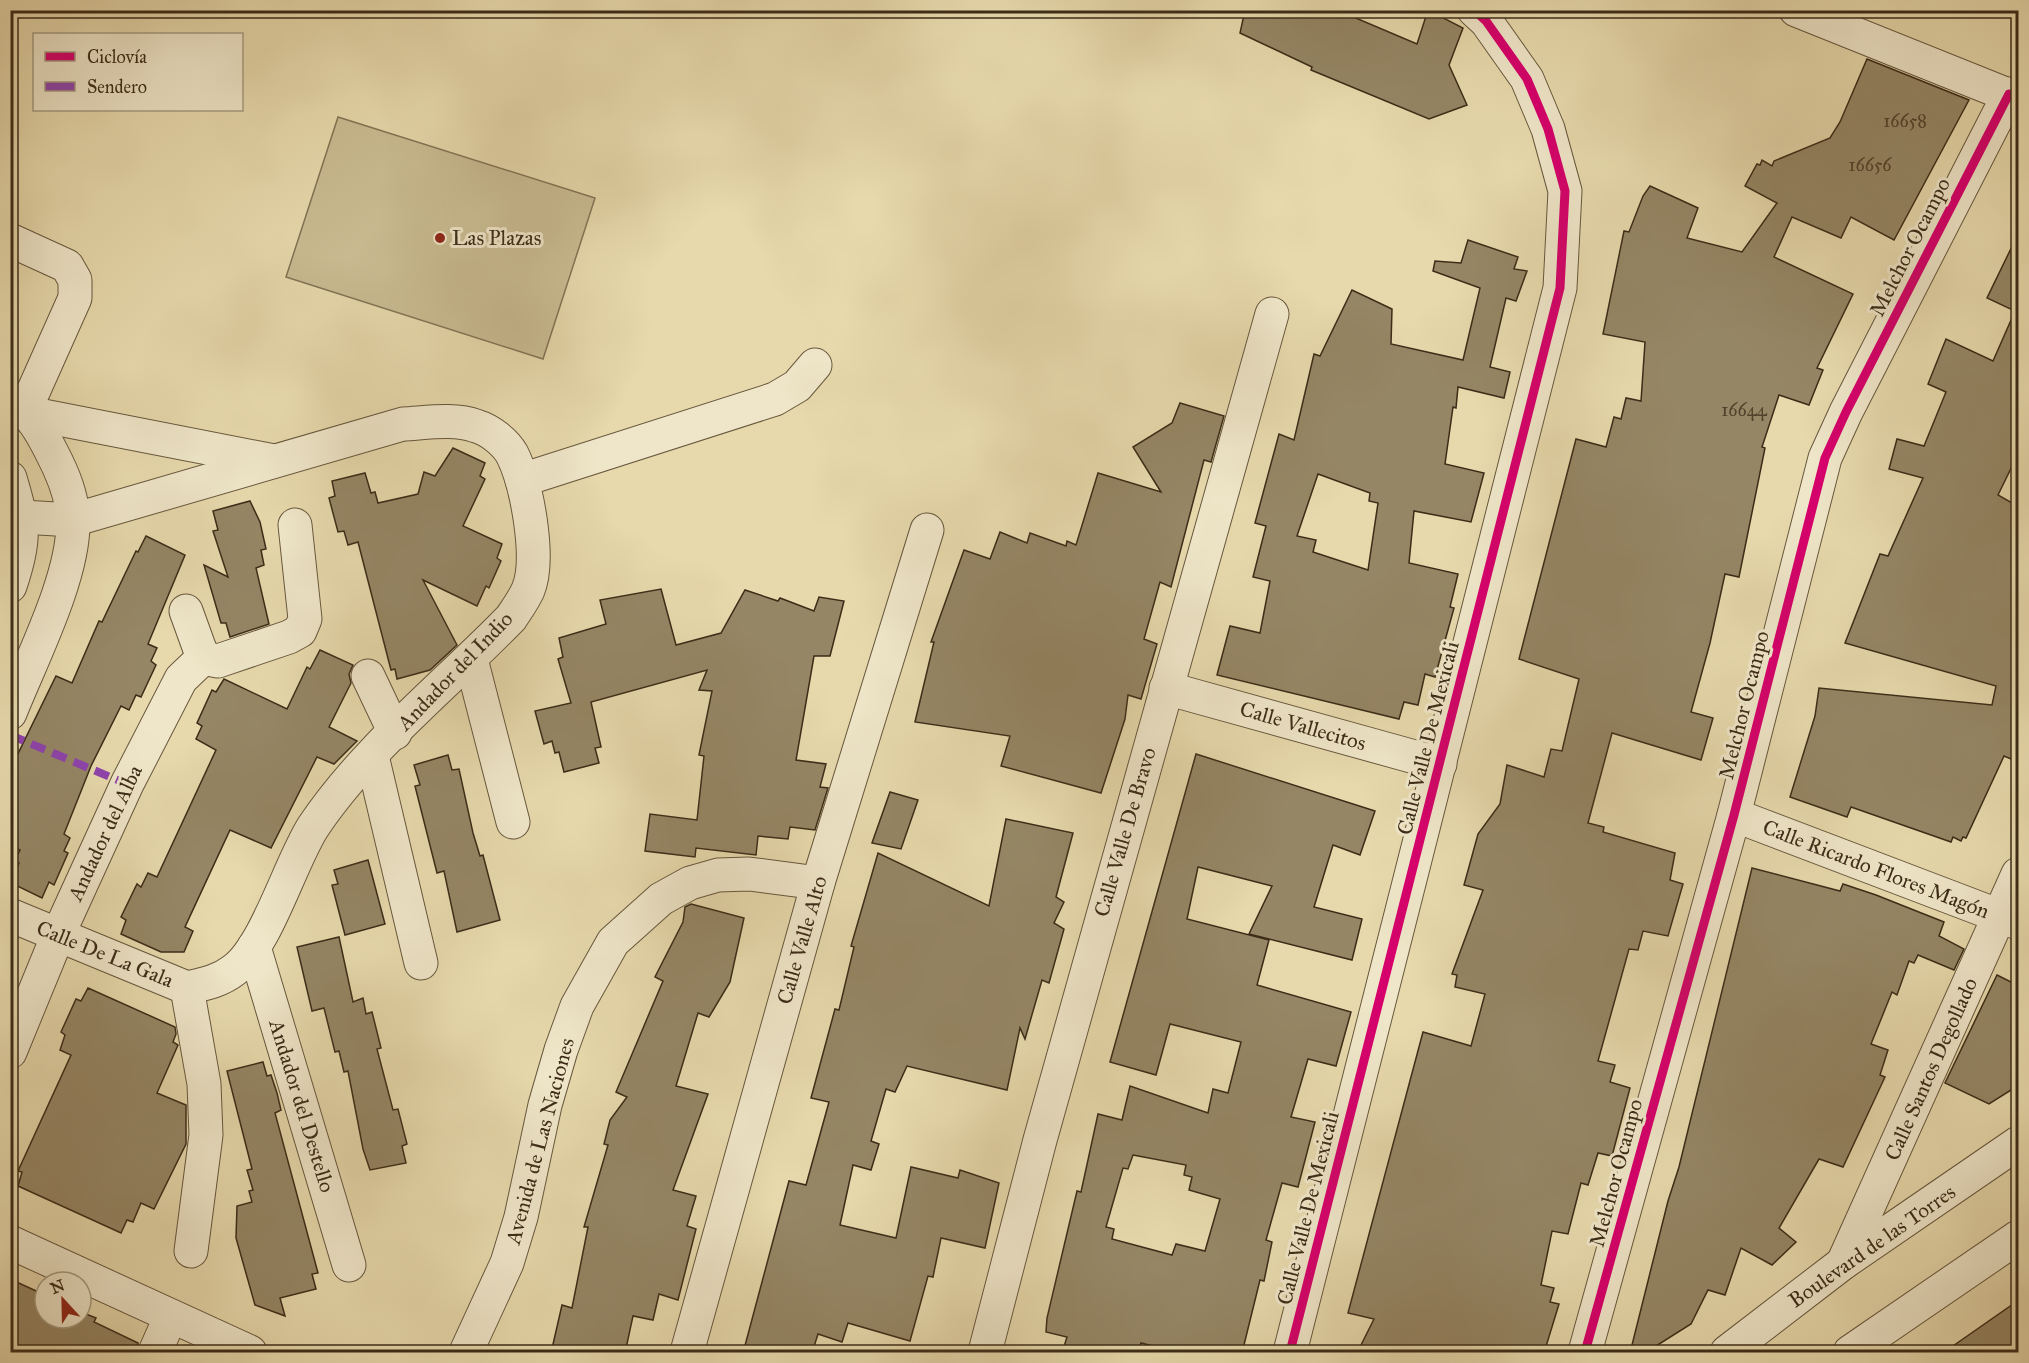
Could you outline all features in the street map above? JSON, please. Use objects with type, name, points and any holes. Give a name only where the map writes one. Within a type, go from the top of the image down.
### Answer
[{"type":"street","name":"Calle Valle De Mexicali","points":[[1290,1353],[1560,288],[1565,191],[1548,129],[1527,79],[1486,21],[1474,10]]},
{"type":"street","points":[[1796,10],[2014,96]]},
{"type":"street","name":"Melchor Ocampo","points":[[1585,1353],[1734,815],[1825,458],[1846,412],[2014,96]]},
{"type":"street","points":[[10,240],[67,266],[75,280],[75,298],[21,407],[66,480],[73,520],[72,552],[10,713]]},
{"type":"street","name":"Calle Valle De Bravo","points":[[985,1353],[1040,1140],[1272,314]]},
{"type":"street","points":[[522,480],[775,399],[797,386],[815,365]]},
{"type":"street","name":"Andador del Indio","points":[[21,407],[279,462]]},
{"type":"street","name":"Andador del Indio","points":[[22,517],[73,520],[279,462],[403,424],[439,422],[476,425],[500,439],[511,453],[522,480],[534,556],[528,589],[511,618],[340,789],[312,830],[254,947],[235,970],[213,982],[187,988]]},
{"type":"street","points":[[10,478],[22,517],[23,537],[10,586]]},
{"type":"street","points":[[186,611],[202,658],[218,661],[300,631],[305,619],[295,525]]},
{"type":"street","name":"Calle Valle Alto","points":[[687,1353],[818,883],[927,530]]},
{"type":"street","name":"Andador del Alba","points":[[10,1052],[58,935],[127,784],[181,679],[202,658]]},
{"type":"street","points":[[471,659],[513,822]]},
{"type":"street","points":[[368,676],[395,733]]},
{"type":"street","name":"Calle Vallecitos","points":[[1166,688],[1440,764]]},
{"type":"street","points":[[372,756],[421,963]]},
{"type":"street","name":"Calle Ricardo Flores Magón","points":[[1734,815],[2009,919]]},
{"type":"street","name":"Avenida de Las Naciones","points":[[466,1353],[507,1263],[521,1217],[544,1105],[561,1050],[577,1006],[614,942],[660,899],[690,883],[718,875],[749,874],[818,883]]},
{"type":"street","name":"Calle Santos Degollado","points":[[1843,1263],[2009,919],[2019,874]]},
{"type":"street","name":"Calle De La Gala","points":[[10,915],[187,988],[204,1084],[206,1135],[191,1251]]},
{"type":"street","name":"Andador del Destello","points":[[254,947],[349,1265]]},
{"type":"street","name":"Boulevard de las Torres","points":[[1727,1353],[1843,1263],[2019,1143]]},
{"type":"street","points":[[1850,1353],[2019,1237]]},
{"type":"street","points":[[10,1242],[170,1318],[250,1353]]},
{"type":"street","points":[[155,1353],[170,1318]]},
{"type":"shaded area","name":"Las Plazas","points":[[338,117],[595,198],[543,359],[286,277]]},
{"type":"building","points":[[1245,10],[1337,10],[1417,44],[1428,10],[1463,28],[1449,65],[1467,105],[1429,119],[1311,70],[1312,67],[1240,33]]},
{"type":"building","points":[[1867,59],[1969,100],[1894,240],[1851,217],[1841,238],[1792,217],[1774,257],[1853,294],[1817,368],[1823,370],[1809,405],[1779,395],[1762,447],[1765,448],[1739,577],[1725,574],[1710,643],[1691,712],[1713,718],[1701,760],[1612,733],[1588,823],[1604,827],[1603,832],[1675,853],[1670,880],[1683,884],[1668,936],[1643,931],[1638,950],[1629,949],[1598,1061],[1615,1065],[1610,1082],[1630,1088],[1612,1156],[1598,1153],[1588,1185],[1581,1183],[1568,1234],[1552,1231],[1541,1285],[1554,1288],[1550,1302],[1559,1304],[1544,1353],[1357,1353],[1374,1319],[1348,1313],[1423,1032],[1471,1046],[1485,994],[1455,987],[1457,975],[1452,974],[1483,890],[1464,885],[1478,834],[1500,804],[1507,765],[1544,777],[1551,749],[1562,751],[1579,679],[1519,659],[1576,439],[1606,447],[1614,417],[1621,419],[1626,398],[1641,401],[1645,342],[1603,334],[1624,231],[1629,232],[1643,196],[1650,186],[1698,208],[1687,238],[1742,252],[1777,203],[1745,186],[1757,164],[1760,165],[1762,160],[1772,166],[1774,161],[1830,138],[1840,122]]},
{"type":"building","points":[[2019,232],[2019,452],[1998,495],[2019,507],[2019,738],[2011,759],[2004,756],[1966,838],[1963,837],[1961,841],[1953,837],[1951,842],[1851,807],[1847,817],[1790,797],[1815,716],[1819,688],[1992,705],[1996,686],[1845,643],[1880,554],[1888,556],[1923,478],[1889,469],[1897,439],[1924,446],[1946,392],[1928,384],[1946,339],[1993,361],[2015,311],[1987,298]]},
{"type":"building","points":[[1468,240],[1518,257],[1514,269],[1527,271],[1516,301],[1506,298],[1490,367],[1510,372],[1504,398],[1458,387],[1456,408],[1453,407],[1445,464],[1484,473],[1471,522],[1414,511],[1409,563],[1458,574],[1450,607],[1454,608],[1435,677],[1425,674],[1418,705],[1404,702],[1399,719],[1217,675],[1230,626],[1260,633],[1270,581],[1253,577],[1266,526],[1255,523],[1279,434],[1294,440],[1314,354],[1320,356],[1352,290],[1392,309],[1391,344],[1463,360],[1480,288],[1433,271],[1435,261],[1461,263]],"holes":[[[1318,474],[1370,493],[1369,501],[1378,503],[1368,570],[1313,552],[1316,540],[1297,536]]]},
{"type":"building","points":[[1180,403],[1224,416],[1211,462],[1204,460],[1171,587],[1160,582],[1144,639],[1157,644],[1141,699],[1128,695],[1125,719],[1101,793],[1001,766],[1010,736],[915,722],[934,642],[931,642],[964,550],[990,559],[1000,532],[1027,543],[1030,533],[1066,546],[1067,541],[1076,545],[1098,473],[1161,492],[1133,447],[1172,423]]},
{"type":"building","points":[[453,448],[485,463],[480,476],[485,479],[463,526],[502,544],[497,558],[501,561],[489,588],[486,586],[477,606],[423,580],[457,645],[430,670],[397,679],[395,669],[391,670],[358,542],[348,545],[344,531],[338,532],[329,498],[335,496],[332,481],[365,473],[371,493],[375,492],[378,503],[418,494],[424,472],[435,476]]},
{"type":"building","points":[[250,501],[260,522],[266,549],[261,550],[264,565],[256,568],[269,624],[230,637],[226,623],[221,623],[204,565],[228,577],[213,531],[218,530],[213,511]]},
{"type":"building","points":[[146,536],[185,555],[148,644],[157,648],[151,661],[156,665],[141,697],[136,695],[129,710],[121,706],[91,766],[64,834],[70,838],[64,851],[68,853],[54,885],[49,882],[42,898],[11,883],[19,863],[15,860],[20,850],[10,845],[10,770],[56,676],[72,683],[99,621],[102,622],[136,551],[138,552]]},
{"type":"building","points":[[661,589],[676,645],[721,633],[745,590],[778,601],[780,598],[814,611],[819,597],[844,601],[830,656],[814,656],[796,760],[826,764],[820,787],[828,788],[815,830],[790,827],[788,839],[758,836],[756,855],[696,848],[695,857],[645,851],[650,814],[697,820],[704,756],[699,755],[712,691],[699,690],[707,670],[591,702],[601,747],[595,748],[599,763],[564,772],[559,752],[555,753],[552,741],[544,744],[535,711],[571,703],[558,659],[563,657],[559,638],[606,624],[600,600]]},
{"type":"building","points":[[320,650],[353,665],[349,674],[351,683],[329,727],[357,741],[334,764],[317,757],[271,848],[230,830],[185,927],[193,931],[184,952],[161,952],[121,934],[126,920],[121,917],[137,884],[141,887],[148,873],[157,877],[216,750],[196,739],[202,726],[197,723],[212,690],[216,692],[224,679],[287,709],[307,667],[310,669]]},
{"type":"building","points":[[1196,754],[1375,811],[1360,855],[1333,845],[1314,907],[1362,919],[1352,960],[1249,934],[1272,886],[1198,867],[1187,919],[1269,940],[1257,985],[1351,1012],[1336,1066],[1308,1059],[1291,1117],[1315,1122],[1298,1187],[1282,1183],[1266,1240],[1272,1242],[1264,1281],[1260,1280],[1242,1353],[1179,1353],[1141,1343],[1138,1353],[1062,1353],[1067,1337],[1046,1332],[1047,1318],[1077,1191],[1081,1192],[1098,1114],[1122,1120],[1130,1086],[1208,1113],[1213,1089],[1228,1093],[1241,1042],[1170,1024],[1156,1075],[1110,1062]],"holes":[[[1133,1155],[1186,1165],[1184,1175],[1192,1177],[1189,1190],[1220,1199],[1205,1251],[1176,1244],[1172,1255],[1112,1239],[1114,1229],[1106,1227],[1123,1168],[1128,1169]]]},
{"type":"building","points":[[448,755],[452,770],[459,769],[473,833],[480,856],[483,855],[500,920],[457,932],[444,871],[437,873],[415,786],[420,785],[414,765]]},
{"type":"building","points":[[890,792],[918,800],[901,849],[872,843]]},
{"type":"building","points":[[1006,819],[1073,833],[1056,897],[1064,902],[1054,923],[1064,929],[1049,983],[1042,980],[1025,1039],[1020,1028],[1007,1090],[907,1066],[895,1092],[886,1089],[871,1141],[879,1144],[871,1170],[853,1165],[840,1225],[896,1238],[911,1167],[958,1178],[960,1170],[999,1183],[985,1248],[941,1238],[933,1277],[928,1276],[910,1341],[848,1323],[842,1342],[818,1334],[812,1353],[743,1353],[789,1181],[806,1185],[829,1102],[811,1098],[835,1009],[839,1010],[854,947],[851,946],[878,853],[989,906]]},
{"type":"building","points":[[368,860],[385,924],[345,935],[332,885],[338,884],[334,870]]},
{"type":"building","points":[[1752,868],[1840,891],[1843,884],[1876,895],[1944,922],[1939,936],[1964,949],[1954,970],[1918,955],[1914,963],[1909,961],[1897,995],[1892,992],[1871,1044],[1888,1050],[1880,1075],[1885,1077],[1843,1167],[1819,1159],[1779,1228],[1796,1242],[1772,1265],[1741,1248],[1725,1295],[1708,1290],[1691,1324],[1645,1353],[1630,1353],[1668,1201],[1679,1167]]},
{"type":"building","points":[[691,904],[744,918],[730,982],[709,1017],[698,1013],[676,1086],[708,1094],[673,1190],[696,1196],[687,1226],[696,1229],[678,1300],[659,1294],[653,1320],[633,1316],[625,1353],[551,1353],[562,1305],[572,1308],[588,1227],[584,1227],[608,1145],[604,1144],[610,1120],[627,1097],[616,1092],[663,981],[655,977],[683,922],[685,907]]},
{"type":"building","points":[[339,937],[353,1002],[363,998],[366,1014],[372,1012],[381,1048],[377,1049],[393,1110],[398,1109],[407,1144],[402,1146],[406,1163],[370,1170],[363,1149],[348,1071],[344,1072],[339,1051],[335,1052],[324,1008],[312,1011],[297,947]]},
{"type":"building","points":[[1997,975],[2019,986],[2019,1085],[1989,1104],[1945,1083]]},
{"type":"building","points":[[88,988],[175,1027],[176,1034],[173,1042],[178,1045],[157,1093],[186,1105],[186,1144],[154,1209],[141,1203],[133,1222],[127,1220],[121,1233],[18,1186],[22,1172],[18,1171],[71,1055],[60,1050],[65,1035],[61,1032],[76,999],[81,1001]]},
{"type":"building","points":[[263,1062],[267,1076],[271,1075],[277,1093],[281,1110],[275,1113],[318,1273],[312,1274],[316,1289],[280,1298],[285,1316],[255,1305],[236,1238],[237,1206],[252,1202],[249,1191],[253,1190],[247,1170],[252,1169],[227,1071]]},
{"type":"building","points":[[10,1279],[33,1290],[33,1330],[93,1330],[93,1317],[96,1318],[94,1322],[138,1343],[137,1353],[10,1353]]},
{"type":"building","points":[[2019,1300],[2019,1353],[1943,1353]]},
{"type":"marked path","points":[[10,735],[127,784]]},
{"type":"cycle path","points":[[1290,1352],[1560,288],[1565,191],[1548,129],[1527,79],[1486,21],[1474,10]]},
{"type":"cycle path","points":[[1585,1352],[1734,815],[1825,458],[1846,412],[2009,94]]},
{"type":"place","name":"Las Plazas","points":[[440,238]]}]
